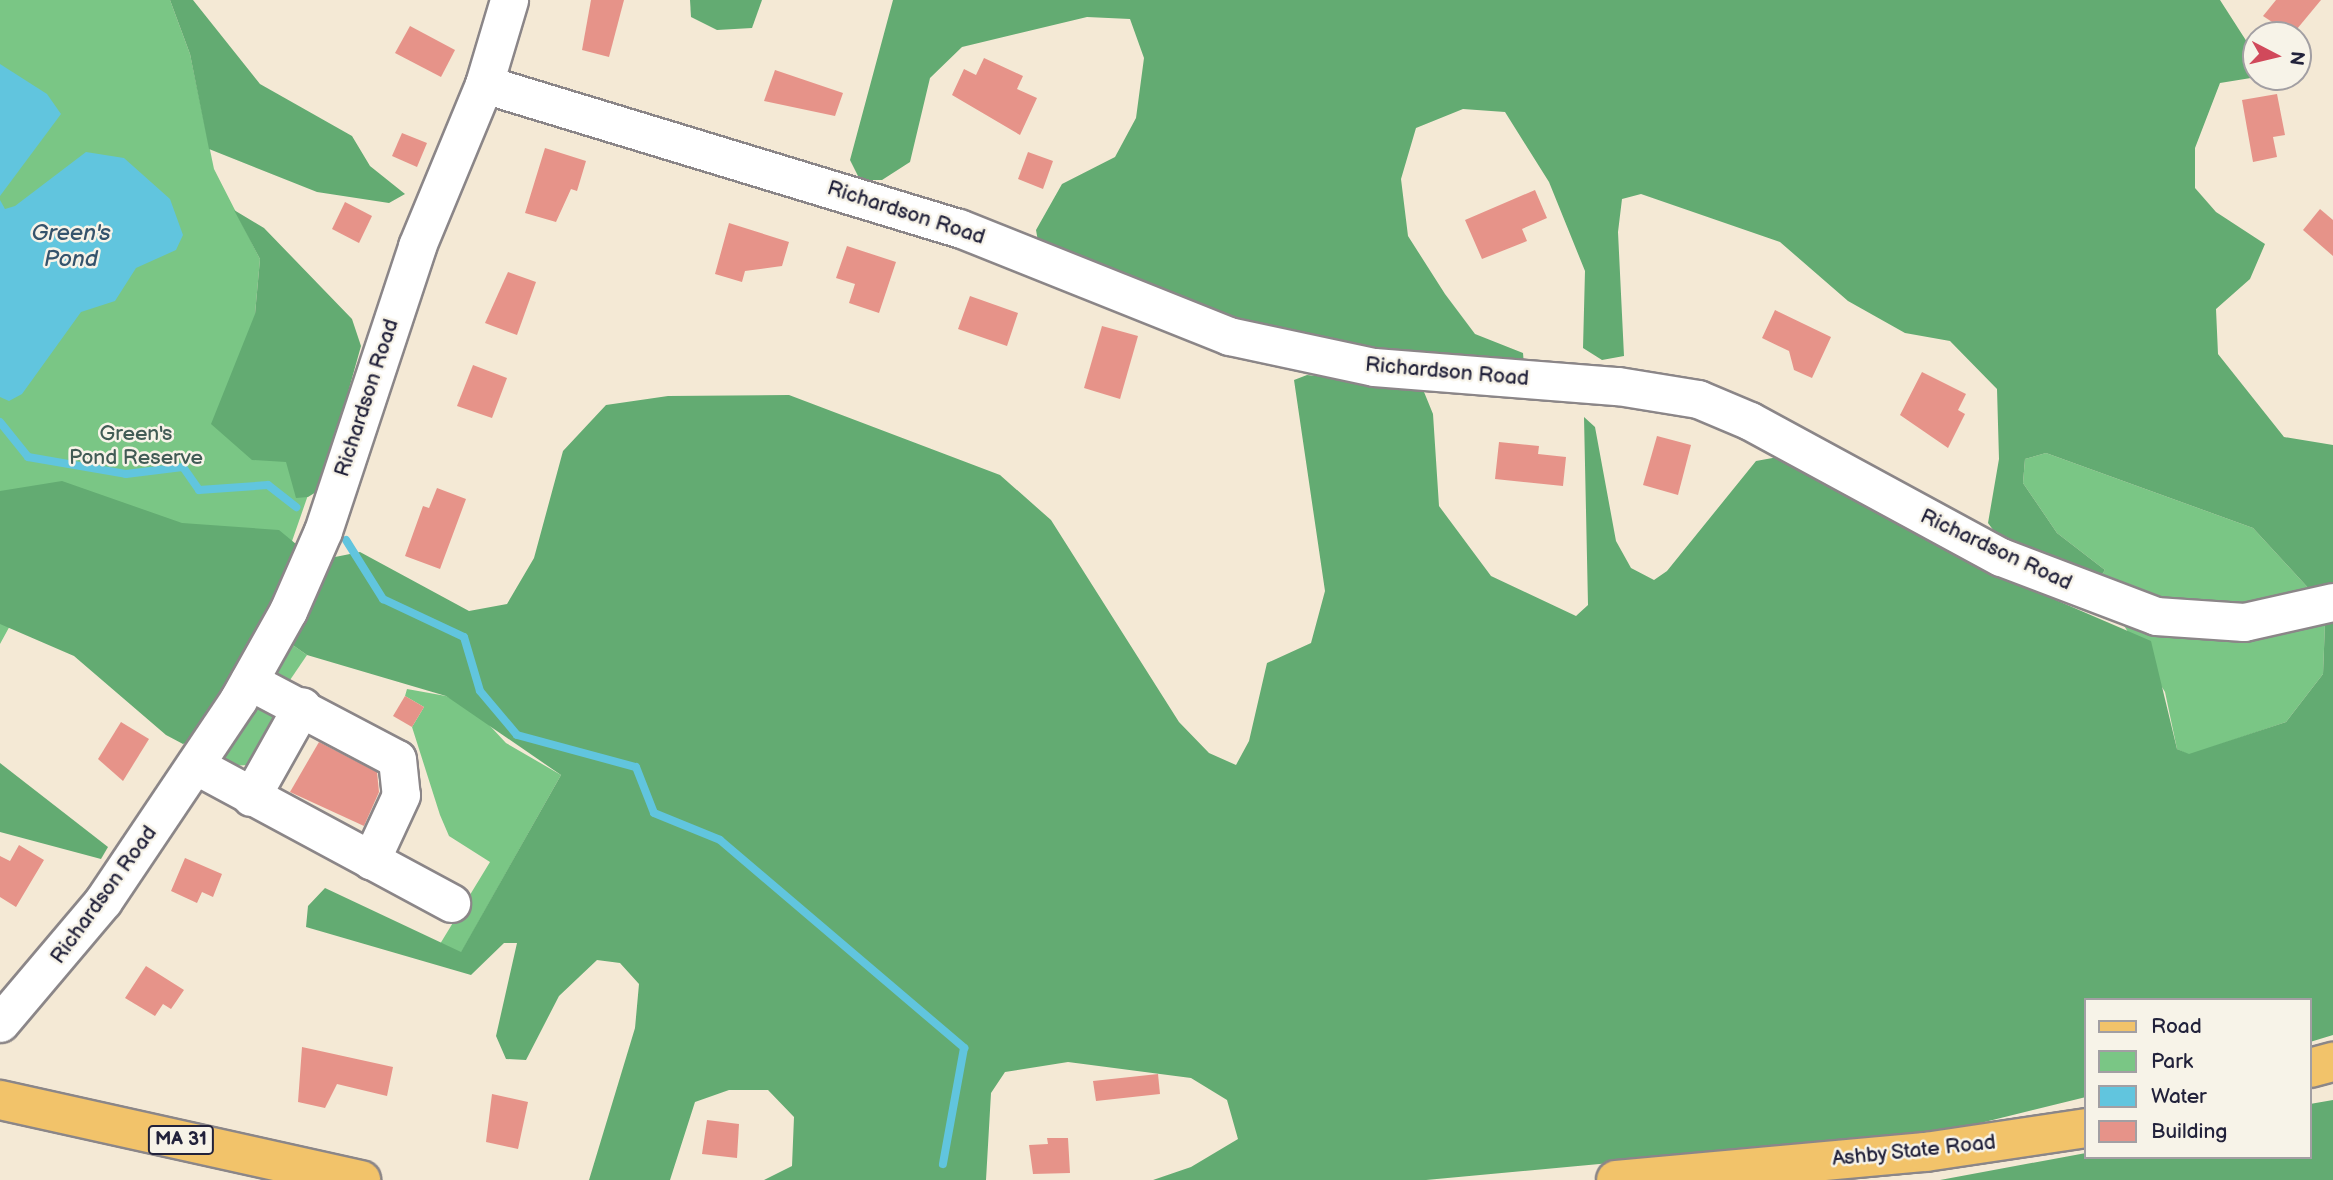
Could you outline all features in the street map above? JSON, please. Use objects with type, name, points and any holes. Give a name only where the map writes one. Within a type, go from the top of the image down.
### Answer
[{"type":"main road","points":[[2312,1067],[2333,1062]]},
{"type":"main road","name":"MA 31","points":[[0,1100],[361,1180]]},
{"type":"main road","name":"Ashby State Road","points":[[1616,1180],[1926,1152],[2084,1128]]},
{"type":"street","points":[[484,84],[509,0]]},
{"type":"street","name":"Richardson Road","points":[[0,1023],[103,901],[249,681],[323,531],[417,246],[484,84],[959,228],[1229,336],[1374,367],[1618,386],[1698,399],[1750,421],[2001,557],[2156,616],[2244,622],[2333,602]]},
{"type":"street","points":[[249,681],[302,706],[397,760],[401,795],[371,860]]},
{"type":"street","points":[[251,797],[302,706]]},
{"type":"street","points":[[195,765],[451,903]]},
{"type":"green space","name":"Green's Pond Reserve","points":[[0,0],[170,0],[190,54],[214,169],[260,259],[255,314],[332,426],[258,639],[48,556],[0,644]]},
{"type":"green space","points":[[170,0],[193,0],[260,84],[352,136],[370,166],[405,194],[389,203],[317,192],[209,149],[190,54]]},
{"type":"green space","points":[[690,0],[762,0],[752,28],[717,30],[691,17]]},
{"type":"green space","points":[[893,0],[2220,0],[2242,34],[2242,79],[2220,83],[2195,148],[2195,188],[2216,212],[2265,244],[2250,279],[2216,309],[2218,354],[2284,437],[2333,445],[2333,585],[2311,591],[2253,528],[2046,453],[2025,459],[2023,483],[2057,533],[2105,570],[2094,585],[2005,546],[1988,523],[1999,459],[1997,389],[1950,341],[1905,333],[1848,301],[1780,242],[1641,194],[1622,199],[1618,232],[1624,356],[1602,360],[1583,348],[1585,271],[1549,182],[1505,112],[1463,109],[1416,128],[1401,179],[1408,236],[1445,294],[1475,334],[1523,353],[1524,365],[1250,332],[1039,247],[1036,230],[1062,184],[1115,157],[1136,118],[1144,58],[1130,19],[1087,17],[962,47],[930,78],[910,162],[882,180],[860,180],[850,160]]},
{"type":"green space","points":[[234,210],[264,228],[352,319],[361,346],[321,489],[308,497],[296,498],[286,462],[252,460],[211,424],[255,314],[260,259]]},
{"type":"green space","points":[[1307,375],[1422,387],[1433,414],[1439,506],[1491,576],[1576,616],[1588,605],[1584,417],[1595,427],[1616,541],[1631,568],[1654,580],[1667,571],[1756,461],[1778,457],[2005,578],[2151,641],[2177,749],[2189,754],[2286,722],[2323,674],[2325,623],[2333,619],[2333,1035],[2312,1041],[2312,998],[2084,998],[2084,1097],[1944,1132],[1426,1180],[1153,1180],[1191,1167],[1238,1139],[1227,1100],[1191,1078],[1068,1062],[1005,1072],[991,1093],[986,1180],[764,1180],[792,1166],[794,1117],[768,1090],[729,1090],[695,1102],[670,1180],[589,1180],[635,1028],[639,984],[620,963],[597,960],[559,996],[526,1060],[506,1059],[496,1036],[517,943],[504,943],[471,975],[306,927],[308,906],[325,888],[461,952],[561,775],[446,696],[307,655],[287,641],[330,558],[360,552],[469,611],[507,604],[534,558],[563,451],[606,405],[668,396],[789,395],[1000,475],[1051,520],[1179,722],[1209,753],[1236,765],[1249,741],[1267,663],[1311,643],[1325,591],[1294,380]]},
{"type":"green space","points":[[2046,453],[2253,528],[2311,591],[2219,615],[2094,585],[2105,570],[2057,533],[2023,483],[2025,459]]},
{"type":"green space","points":[[62,481],[182,523],[279,530],[302,549],[271,620],[193,739],[183,744],[166,735],[74,656],[0,624],[0,491]]},
{"type":"green space","points":[[2325,623],[2323,674],[2286,722],[2189,755],[2177,749],[2165,692],[2123,624],[2216,640],[2284,634]]},
{"type":"green space","points":[[287,641],[307,655],[288,683],[268,678]]},
{"type":"green space","points":[[407,689],[446,696],[476,711],[506,743],[561,775],[461,953],[440,944],[490,862],[449,836],[412,727],[424,707],[405,696]]},
{"type":"green space","points":[[254,700],[280,714],[250,765],[227,766],[219,761]]},
{"type":"green space","points":[[0,763],[108,847],[101,859],[0,832]]},
{"type":"green space","points":[[2333,1100],[2333,1180],[1940,1180],[2084,1153],[2084,1159],[2312,1159],[2312,1104]]},
{"type":"water","name":"Green's Pond","points":[[0,64],[47,94],[61,114],[0,196]]},
{"type":"water","name":"Green's Pond","points":[[86,152],[124,158],[170,199],[183,235],[176,250],[136,268],[115,301],[81,312],[22,394],[9,401],[0,397],[0,200],[5,209],[15,206]]},
{"type":"building","points":[[591,0],[624,0],[609,57],[582,50]]},
{"type":"building","points":[[2276,0],[2321,0],[2304,21],[2271,21],[2263,16]]},
{"type":"building","points":[[410,26],[455,50],[441,77],[395,53]]},
{"type":"building","points":[[984,58],[1023,76],[1017,89],[1037,98],[1020,135],[952,95],[964,69],[976,75]]},
{"type":"building","points":[[775,70],[843,93],[835,116],[764,101]]},
{"type":"building","points":[[2277,94],[2285,135],[2273,137],[2277,157],[2253,162],[2242,100]]},
{"type":"building","points":[[402,133],[427,143],[417,167],[392,156]]},
{"type":"building","points":[[545,148],[586,161],[577,191],[571,189],[556,222],[525,213]]},
{"type":"building","points":[[1028,152],[1053,161],[1043,189],[1018,179]]},
{"type":"building","points":[[1535,190],[1547,218],[1522,229],[1527,241],[1482,259],[1465,220]]},
{"type":"building","points":[[345,202],[372,216],[359,243],[332,229]]},
{"type":"building","points":[[2320,209],[2333,220],[2333,256],[2303,230]]},
{"type":"building","points":[[729,223],[789,242],[782,266],[745,271],[742,282],[715,274]]},
{"type":"building","points":[[847,246],[896,262],[879,313],[849,303],[855,284],[836,278]]},
{"type":"building","points":[[508,272],[536,282],[517,335],[485,323]]},
{"type":"building","points":[[970,296],[1018,313],[1007,346],[958,329]]},
{"type":"building","points":[[1775,310],[1831,337],[1812,378],[1794,370],[1789,351],[1762,338]]},
{"type":"building","points":[[1102,326],[1138,336],[1120,399],[1084,388]]},
{"type":"building","points":[[473,365],[507,378],[492,418],[457,406]]},
{"type":"building","points":[[1922,372],[1966,394],[1958,410],[1965,414],[1948,448],[1900,415]]},
{"type":"building","points":[[1657,436],[1691,445],[1678,495],[1643,485]]},
{"type":"building","points":[[1499,442],[1539,446],[1538,454],[1566,457],[1563,486],[1495,479]]},
{"type":"building","points":[[437,488],[466,499],[440,569],[405,556],[423,506],[429,508]]},
{"type":"building","points":[[405,696],[424,707],[412,727],[393,716]]},
{"type":"building","points":[[121,722],[149,739],[123,781],[98,759]]},
{"type":"building","points":[[319,742],[377,772],[379,792],[364,826],[290,792]]},
{"type":"building","points":[[19,845],[44,860],[16,907],[0,897],[0,856],[10,861]]},
{"type":"building","points":[[185,858],[222,874],[213,897],[202,892],[197,903],[171,891]]},
{"type":"building","points":[[146,966],[184,990],[171,1009],[163,1004],[155,1016],[125,998]]},
{"type":"building","points":[[302,1047],[393,1067],[387,1096],[337,1084],[325,1108],[298,1102]]},
{"type":"building","points":[[1158,1074],[1160,1094],[1096,1101],[1093,1081]]},
{"type":"building","points":[[492,1094],[528,1102],[518,1149],[486,1142]]},
{"type":"building","points":[[707,1120],[739,1124],[737,1158],[702,1154]]},
{"type":"building","points":[[1047,1138],[1068,1138],[1070,1173],[1033,1174],[1029,1145],[1048,1144]]},
{"type":"waterway","points":[[0,422],[28,457],[126,474],[183,467],[199,490],[268,485],[296,507]]},
{"type":"waterway","points":[[346,540],[383,599],[464,637],[480,691],[517,735],[636,767],[654,813],[720,840],[964,1048],[943,1164]]}]
